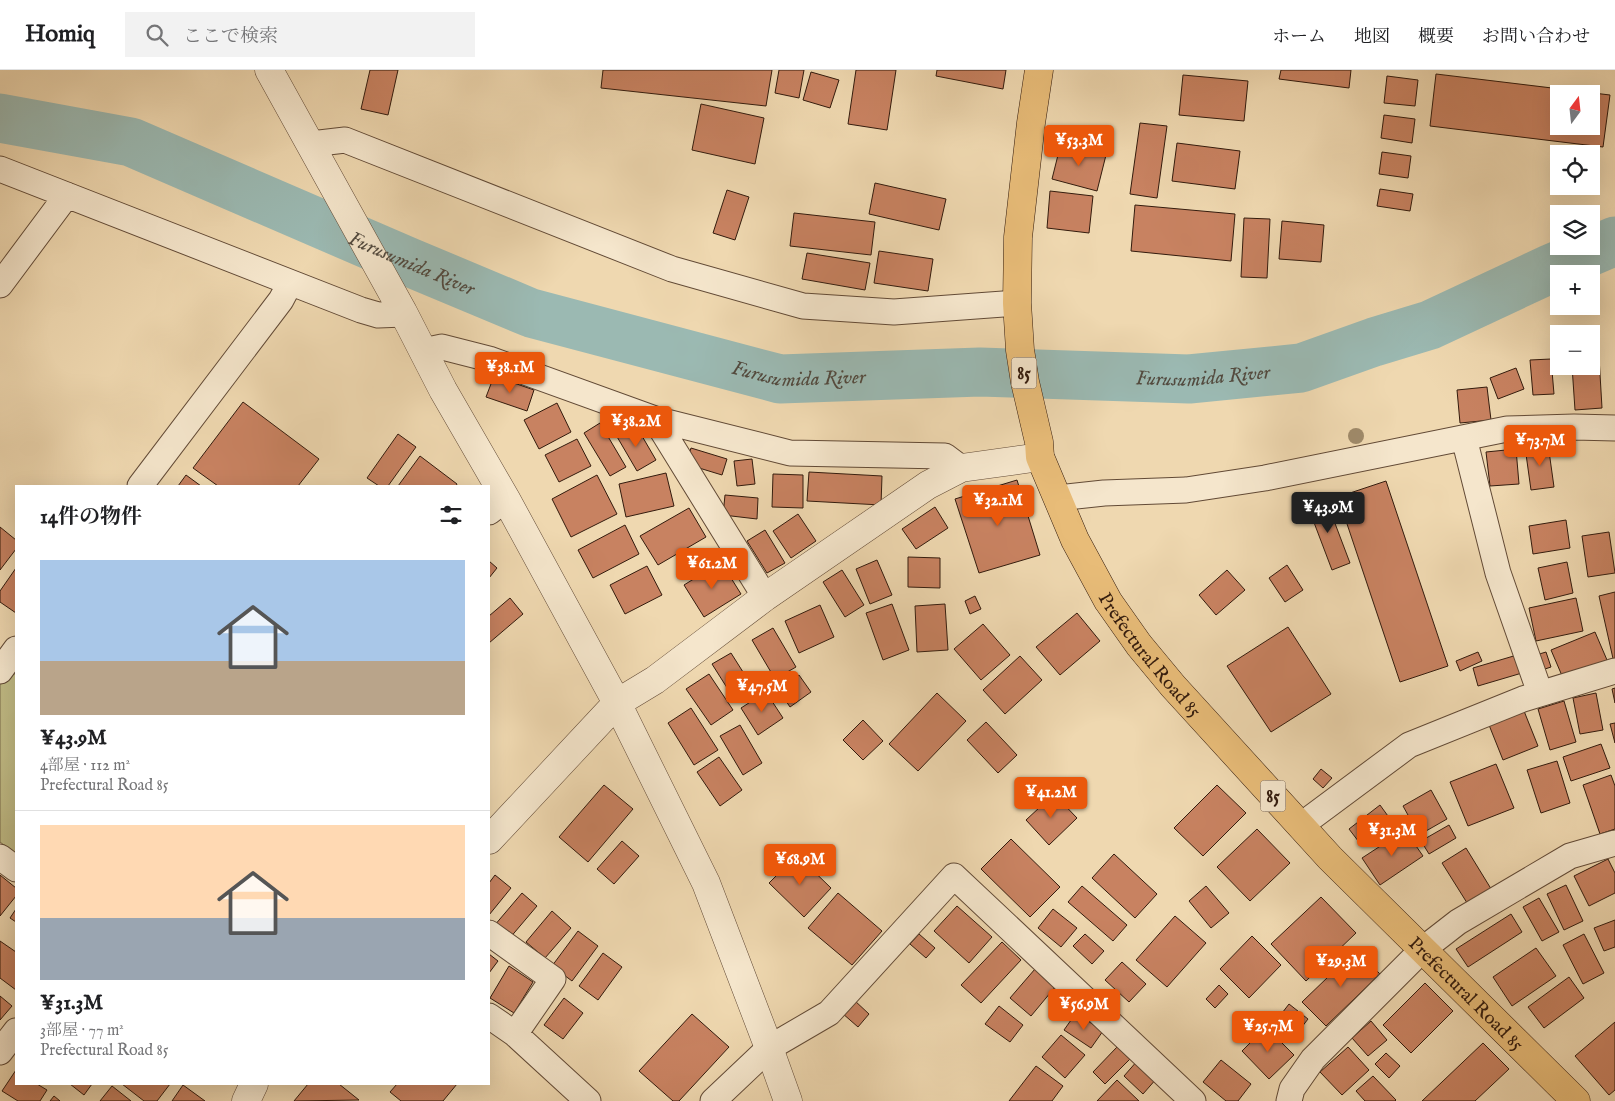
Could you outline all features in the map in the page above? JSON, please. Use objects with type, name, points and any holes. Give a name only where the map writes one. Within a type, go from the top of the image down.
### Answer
[{"type":"main road","name":"Prefectural Road 85","points":[[1040,70],[1031,123],[1018,237],[1020,350],[1040,450],[1075,540],[1108,601],[1139,645],[1173,686],[1300,826],[1422,950],[1576,1101]]},
{"type":"street","points":[[269,70],[423,351],[487,485]]},
{"type":"street","points":[[311,144],[345,140],[672,269],[803,306],[894,312],[1018,302]]},
{"type":"street","points":[[0,170],[361,310],[378,315],[399,307]]},
{"type":"street","points":[[0,285],[67,195]]},
{"type":"street","points":[[141,485],[281,300],[290,282]]},
{"type":"street","points":[[423,351],[442,347],[488,359],[655,419],[790,453],[945,456],[961,468]]},
{"type":"street","points":[[655,419],[765,597]]},
{"type":"street","points":[[1058,498],[1104,493],[1186,490],[1265,478],[1507,429],[1615,428]]},
{"type":"street","points":[[1464,438],[1498,573],[1540,693]]},
{"type":"street","points":[[490,839],[617,703],[655,680],[765,597],[928,485],[961,468],[1040,450]]},
{"type":"street","points":[[490,491],[497,506],[617,703],[706,883],[770,1048],[788,1101]]},
{"type":"street","points":[[1300,826],[1409,745],[1522,699],[1615,671]]},
{"type":"street","points":[[1289,1101],[1292,1089],[1314,1059],[1422,950],[1458,922],[1570,856],[1615,843]]},
{"type":"street","points":[[0,856],[15,868]]},
{"type":"street","points":[[713,1101],[770,1048],[829,1013],[954,876],[1193,1101]]},
{"type":"street","points":[[490,934],[553,979],[515,1034]]},
{"type":"street","points":[[490,1017],[515,1034],[588,1101]]},
{"type":"street","points":[[0,1052],[15,1031]]},
{"type":"street","points":[[246,1101],[254,1085]]},
{"type":"shaded area","points":[[4,666],[15,674],[15,853],[0,842],[0,672]]},
{"type":"building","points":[[370,70],[398,70],[388,115],[361,109]]},
{"type":"building","points":[[603,70],[772,70],[766,106],[601,88]]},
{"type":"building","points":[[779,70],[804,70],[799,98],[775,93]]},
{"type":"building","points":[[856,70],[896,70],[887,130],[848,124]]},
{"type":"building","points":[[937,70],[1006,70],[1003,89],[936,76]]},
{"type":"building","points":[[1281,70],[1351,70],[1349,88],[1279,79]]},
{"type":"building","points":[[811,72],[839,80],[830,108],[803,100]]},
{"type":"building","points":[[1436,74],[1550,88],[1550,135],[1600,135],[1600,94],[1610,95],[1603,147],[1600,145],[1430,126]]},
{"type":"building","points":[[1183,75],[1248,81],[1244,121],[1179,115]]},
{"type":"building","points":[[1387,76],[1418,80],[1415,106],[1384,103]]},
{"type":"building","points":[[701,104],[764,118],[755,164],[692,150]]},
{"type":"building","points":[[1384,115],[1415,119],[1412,143],[1381,138]]},
{"type":"building","points":[[1140,123],[1167,126],[1157,198],[1130,194]]},
{"type":"building","points":[[1061,143],[1106,155],[1097,191],[1052,179]]},
{"type":"building","points":[[1177,143],[1240,151],[1235,189],[1172,181]]},
{"type":"building","points":[[1382,152],[1411,156],[1408,178],[1379,174]]},
{"type":"building","points":[[875,183],[946,199],[939,230],[869,214]]},
{"type":"building","points":[[1380,189],[1413,194],[1410,211],[1377,206]]},
{"type":"building","points":[[727,190],[749,197],[735,240],[713,233]]},
{"type":"building","points":[[1050,191],[1093,196],[1089,233],[1047,228]]},
{"type":"building","points":[[1135,205],[1235,214],[1231,261],[1131,251]]},
{"type":"building","points":[[794,213],[875,222],[871,255],[790,246]]},
{"type":"building","points":[[1244,218],[1270,219],[1267,278],[1241,277]]},
{"type":"building","points":[[1282,221],[1324,225],[1321,262],[1279,259]]},
{"type":"building","points":[[879,251],[933,259],[928,291],[874,283]]},
{"type":"building","points":[[807,253],[870,263],[865,290],[802,279]]},
{"type":"building","points":[[1550,359],[1550,375],[1552,375],[1554,394],[1533,395],[1530,360]]},
{"type":"building","points":[[1516,368],[1524,389],[1498,399],[1490,378]]},
{"type":"building","points":[[1600,374],[1602,408],[1575,410],[1573,375]]},
{"type":"building","points":[[494,376],[534,390],[527,411],[486,397]]},
{"type":"building","points":[[1487,387],[1491,420],[1460,423],[1457,390]]},
{"type":"building","points":[[243,402],[319,459],[299,485],[217,485],[193,468]]},
{"type":"building","points":[[557,403],[571,432],[539,449],[524,420]]},
{"type":"building","points":[[600,423],[626,467],[610,476],[584,433]]},
{"type":"building","points":[[635,424],[656,460],[637,471],[616,435]]},
{"type":"building","points":[[398,434],[416,447],[389,485],[378,485],[367,478]]},
{"type":"building","points":[[577,439],[591,466],[559,482],[545,455]]},
{"type":"building","points":[[1548,444],[1554,487],[1531,490],[1525,447]]},
{"type":"building","points":[[691,448],[727,459],[722,475],[686,464]]},
{"type":"building","points":[[1516,449],[1519,484],[1490,486],[1486,452]]},
{"type":"building","points":[[420,456],[457,484],[456,485],[399,485]]},
{"type":"building","points":[[752,459],[755,484],[737,486],[734,461]]},
{"type":"building","points":[[809,472],[882,476],[881,505],[807,501]]},
{"type":"building","points":[[666,473],[674,506],[626,517],[619,484]]},
{"type":"building","points":[[773,474],[803,475],[803,508],[772,507]]},
{"type":"building","points":[[186,475],[200,485],[179,485]]},
{"type":"building","points":[[597,475],[617,514],[571,537],[552,499]]},
{"type":"building","points":[[1017,480],[1040,555],[979,573],[955,499]]},
{"type":"building","points":[[1386,481],[1448,666],[1400,682],[1338,497]]},
{"type":"building","points":[[725,495],[758,498],[757,519],[723,515]]},
{"type":"building","points":[[1325,497],[1350,563],[1332,570],[1307,504]]},
{"type":"building","points":[[935,507],[948,528],[916,549],[902,529]]},
{"type":"building","points":[[689,508],[706,537],[658,565],[640,536]]},
{"type":"building","points":[[798,514],[816,541],[791,558],[773,531]]},
{"type":"building","points":[[1566,520],[1570,548],[1533,554],[1529,526]]},
{"type":"building","points":[[625,525],[639,554],[593,578],[578,550]]},
{"type":"building","points":[[0,527],[15,539],[15,550],[0,570]]},
{"type":"building","points":[[765,530],[785,563],[767,573],[747,541]]},
{"type":"building","points":[[1609,532],[1615,573],[1588,577],[1582,536]]},
{"type":"building","points":[[908,557],[940,558],[940,588],[908,587]]},
{"type":"building","points":[[877,560],[892,595],[870,604],[856,569]]},
{"type":"building","points":[[490,562],[497,568],[490,577]]},
{"type":"building","points":[[721,562],[741,594],[704,617],[684,585]]},
{"type":"building","points":[[1567,562],[1573,593],[1545,600],[1538,568]]},
{"type":"building","points":[[1287,565],[1303,590],[1285,602],[1269,578]]},
{"type":"building","points":[[647,566],[662,595],[625,614],[610,585]]},
{"type":"building","points":[[15,569],[15,612],[0,602],[0,591]]},
{"type":"building","points":[[842,570],[864,605],[845,617],[823,582]]},
{"type":"building","points":[[1227,570],[1245,590],[1216,615],[1199,595]]},
{"type":"building","points":[[1615,592],[1615,663],[1614,663],[1599,596]]},
{"type":"building","points":[[975,596],[981,609],[970,614],[965,601]]},
{"type":"building","points":[[510,598],[523,614],[490,642],[490,615]]},
{"type":"building","points":[[1576,598],[1583,631],[1536,641],[1529,608]]},
{"type":"building","points":[[892,604],[909,650],[883,660],[866,613]]},
{"type":"building","points":[[945,604],[948,650],[917,652],[915,606]]},
{"type":"building","points":[[820,605],[834,637],[799,653],[785,621]]},
{"type":"building","points":[[1077,613],[1100,641],[1060,675],[1036,647]]},
{"type":"building","points":[[983,624],[1010,655],[981,680],[954,649]]},
{"type":"building","points":[[1288,627],[1331,694],[1271,732],[1227,666]]},
{"type":"building","points":[[773,628],[796,667],[775,679],[752,640]]},
{"type":"building","points":[[1595,632],[1607,660],[1563,678],[1551,650]]},
{"type":"building","points":[[1478,652],[1482,661],[1460,671],[1456,661]]},
{"type":"building","points":[[1546,652],[1551,667],[1542,670],[1536,655]]},
{"type":"building","points":[[731,653],[755,691],[736,702],[712,664]]},
{"type":"building","points":[[1517,655],[1522,673],[1478,686],[1473,668]]},
{"type":"building","points":[[1020,656],[1042,680],[1005,714],[983,690]]},
{"type":"building","points":[[709,674],[733,710],[711,725],[686,689]]},
{"type":"building","points":[[799,675],[811,692],[790,707],[778,689]]},
{"type":"building","points":[[1615,688],[1615,703],[1612,689]]},
{"type":"building","points":[[766,692],[783,718],[758,735],[741,708]]},
{"type":"building","points":[[937,693],[966,721],[918,771],[889,744]]},
{"type":"building","points":[[1596,693],[1603,730],[1580,734],[1573,698]]},
{"type":"building","points":[[1564,701],[1576,742],[1550,750],[1538,709]]},
{"type":"building","points":[[691,708],[718,750],[694,765],[668,723]]},
{"type":"building","points":[[1524,711],[1538,746],[1503,760],[1489,725]]},
{"type":"building","points":[[863,720],[883,741],[863,760],[843,740]]},
{"type":"building","points":[[986,722],[1017,755],[998,773],[967,740]]},
{"type":"building","points":[[1615,723],[1615,743],[1610,724]]},
{"type":"building","points":[[740,725],[762,763],[743,775],[720,736]]},
{"type":"building","points":[[1601,744],[1610,768],[1571,781],[1563,757]]},
{"type":"building","points":[[719,757],[742,790],[720,806],[697,772]]},
{"type":"building","points":[[1557,761],[1570,803],[1541,813],[1527,770]]},
{"type":"building","points":[[1496,764],[1514,808],[1468,826],[1450,782]]},
{"type":"building","points":[[1321,769],[1332,778],[1323,788],[1313,779]]},
{"type":"building","points":[[1611,775],[1615,786],[1615,829],[1600,834],[1583,785]]},
{"type":"building","points":[[604,785],[633,809],[588,862],[559,837]]},
{"type":"building","points":[[1217,785],[1246,813],[1203,856],[1174,828]]},
{"type":"building","points":[[1431,790],[1447,819],[1419,835],[1403,806]]},
{"type":"building","points":[[1054,794],[1077,818],[1049,845],[1026,820]]},
{"type":"building","points":[[1380,805],[1393,823],[1362,846],[1349,829]]},
{"type":"building","points":[[1449,825],[1456,838],[1429,854],[1421,841]]},
{"type":"building","points":[[1257,829],[1290,863],[1250,901],[1217,867]]},
{"type":"building","points":[[1405,830],[1423,856],[1380,885],[1362,858]]},
{"type":"building","points":[[1011,839],[1060,887],[1030,917],[981,869]]},
{"type":"building","points":[[622,841],[639,856],[614,884],[597,869]]},
{"type":"building","points":[[1466,848],[1493,892],[1469,906],[1442,863]]},
{"type":"building","points":[[1114,854],[1157,894],[1135,918],[1092,878]]},
{"type":"building","points":[[797,855],[831,888],[804,917],[769,883]]},
{"type":"building","points":[[1608,859],[1615,873],[1615,893],[1589,906],[1574,876]]},
{"type":"building","points":[[0,875],[15,887],[15,897],[0,916]]},
{"type":"building","points":[[495,875],[511,888],[490,914],[490,882]]},
{"type":"building","points":[[1566,885],[1583,921],[1564,930],[1547,894]]},
{"type":"building","points":[[1082,886],[1127,925],[1113,941],[1068,902]]},
{"type":"building","points":[[1206,886],[1229,913],[1211,928],[1189,901]]},
{"type":"building","points":[[522,893],[537,906],[509,939],[494,926]]},
{"type":"building","points":[[838,893],[882,931],[852,965],[808,928]]},
{"type":"building","points":[[1321,897],[1356,933],[1306,981],[1271,944]]},
{"type":"building","points":[[1539,898],[1559,932],[1542,941],[1523,907]]},
{"type":"building","points":[[957,906],[992,937],[969,963],[934,931]]},
{"type":"building","points":[[1053,909],[1077,928],[1061,947],[1038,928]]},
{"type":"building","points":[[15,910],[15,921],[10,918]]},
{"type":"building","points":[[552,911],[571,928],[545,958],[526,942]]},
{"type":"building","points":[[1511,914],[1522,932],[1468,967],[1456,949]]},
{"type":"building","points":[[1175,916],[1206,943],[1167,987],[1136,960]]},
{"type":"building","points":[[1615,920],[1615,947],[1604,951],[1594,928]]},
{"type":"building","points":[[578,931],[598,946],[572,981],[552,966]]},
{"type":"building","points":[[919,934],[935,948],[926,958],[910,944]]},
{"type":"building","points":[[1085,934],[1104,951],[1092,964],[1073,946]]},
{"type":"building","points":[[1584,934],[1604,973],[1583,984],[1563,945]]},
{"type":"building","points":[[1252,936],[1281,965],[1249,998],[1220,969]]},
{"type":"building","points":[[0,941],[15,951],[15,989],[0,978]]},
{"type":"building","points":[[1002,942],[1021,960],[981,1003],[961,985]]},
{"type":"building","points":[[1536,948],[1556,976],[1512,1006],[1493,977]]},
{"type":"building","points":[[1356,950],[1380,974],[1326,1026],[1302,1002]]},
{"type":"building","points":[[603,953],[622,967],[598,1000],[579,986]]},
{"type":"building","points":[[490,955],[498,961],[490,972]]},
{"type":"building","points":[[1122,962],[1146,984],[1129,1002],[1105,980]]},
{"type":"building","points":[[509,966],[533,982],[514,1013],[490,998]]},
{"type":"building","points":[[1035,969],[1056,986],[1031,1016],[1010,998]]},
{"type":"building","points":[[1569,977],[1584,998],[1544,1028],[1528,1007]]},
{"type":"building","points":[[1425,983],[1453,1011],[1411,1053],[1383,1025]]},
{"type":"building","points":[[1219,985],[1228,994],[1215,1008],[1206,999]]},
{"type":"building","points":[[0,996],[12,1006],[0,1020]]},
{"type":"building","points":[[564,998],[583,1013],[563,1039],[544,1025]]},
{"type":"building","points":[[854,1000],[869,1014],[858,1027],[842,1013]]},
{"type":"building","points":[[1289,1004],[1308,1019],[1298,1032],[1279,1017]]},
{"type":"building","points":[[999,1006],[1023,1025],[1010,1042],[985,1024]]},
{"type":"building","points":[[1076,1013],[1103,1031],[1091,1048],[1064,1030]]},
{"type":"building","points":[[692,1014],[729,1047],[679,1101],[673,1101],[639,1071]]},
{"type":"building","points":[[1371,1021],[1387,1040],[1368,1056],[1352,1038]]},
{"type":"building","points":[[1615,1022],[1615,1090],[1609,1095],[1575,1056]]},
{"type":"building","points":[[1266,1027],[1294,1055],[1269,1079],[1242,1051]]},
{"type":"building","points":[[1061,1035],[1085,1055],[1065,1078],[1042,1057]]},
{"type":"building","points":[[1483,1043],[1509,1069],[1475,1101],[1422,1101]]},
{"type":"building","points":[[1117,1047],[1130,1059],[1105,1084],[1093,1072]]},
{"type":"building","points":[[1348,1047],[1369,1070],[1342,1095],[1320,1072]]},
{"type":"building","points":[[1386,1053],[1400,1066],[1389,1078],[1375,1064]]},
{"type":"building","points":[[1138,1060],[1157,1078],[1143,1094],[1124,1076]]},
{"type":"building","points":[[1221,1060],[1251,1084],[1238,1101],[1226,1101],[1203,1082]]},
{"type":"building","points":[[1036,1066],[1063,1086],[1052,1101],[1009,1101]]},
{"type":"building","points":[[15,1072],[15,1085],[39,1085],[47,1090],[40,1101],[18,1101],[2,1091]]},
{"type":"building","points":[[1373,1076],[1395,1101],[1365,1101],[1356,1091]]},
{"type":"building","points":[[1117,1080],[1139,1101],[1097,1101]]},
{"type":"building","points":[[71,1085],[91,1085],[84,1095]]},
{"type":"building","points":[[123,1085],[169,1085],[157,1101],[144,1101]]},
{"type":"building","points":[[183,1085],[205,1101],[172,1101]]},
{"type":"building","points":[[307,1085],[340,1085],[359,1100],[294,1101]]},
{"type":"building","points":[[396,1085],[456,1085],[443,1101],[401,1101],[390,1092]]},
{"type":"building","points":[[112,1086],[131,1101],[100,1101]]},
{"type":"building","points":[[54,1096],[60,1101],[50,1101]]},
{"type":"waterway","name":"Furusumida River","points":[[0,118],[131,142],[531,313],[780,379],[980,372],[1189,379],[1301,368],[1374,342],[1430,325],[1615,241]]}]
